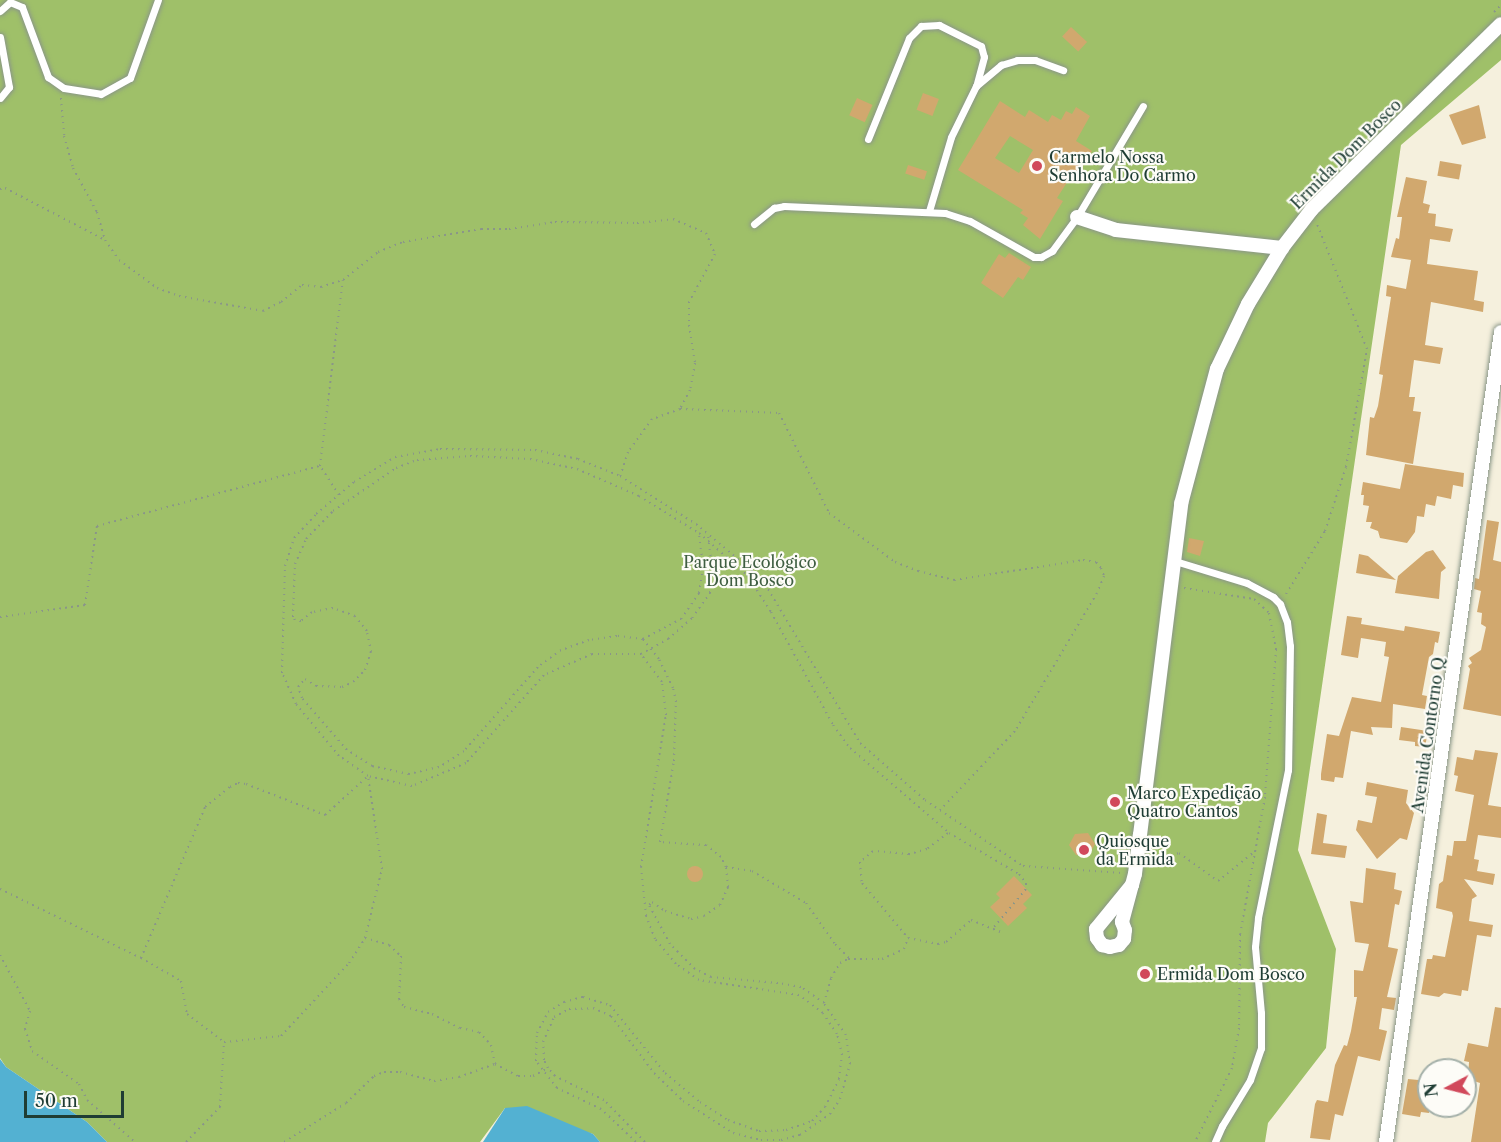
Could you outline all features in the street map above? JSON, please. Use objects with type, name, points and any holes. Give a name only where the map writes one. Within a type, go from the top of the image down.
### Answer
[{"type":"street","name":"Ermida Dom Bosco","points":[[1122,922],[1133,879],[1181,504],[1217,369],[1248,304],[1282,248],[1312,209],[1501,24]]},
{"type":"street","points":[[1077,217],[1116,230],[1282,248]]},
{"type":"street","name":"Avenida Contorno Q","points":[[1386,1142],[1501,332]]},
{"type":"street","points":[[1107,917],[1122,922],[1125,930],[1124,939],[1119,945],[1110,947],[1102,945],[1096,938],[1095,929],[1107,917],[1133,879]]},
{"type":"lane","points":[[0,11],[10,2],[22,8],[48,76],[64,88],[101,94],[130,78],[158,0]]},
{"type":"lane","points":[[868,139],[909,38],[921,26],[939,25],[981,46],[984,57],[976,86],[951,137],[929,212]]},
{"type":"lane","points":[[0,37],[9,87],[0,98]]},
{"type":"lane","points":[[976,86],[1001,65],[1017,60],[1035,60],[1063,70]]},
{"type":"lane","points":[[754,224],[779,206],[929,212],[964,219],[1034,257],[1041,257],[1052,251],[1077,217],[1143,106]]},
{"type":"lane","points":[[1175,561],[1247,583],[1273,597],[1280,604],[1287,622],[1290,645],[1288,770],[1258,918],[1255,947],[1261,1012],[1261,1048],[1250,1080],[1215,1142]]},
{"type":"path","points":[[64,88],[60,104],[64,136],[73,168],[97,212],[105,240],[119,260],[157,288],[179,296],[262,311],[281,302],[302,285],[321,287],[343,280],[378,252],[403,242],[481,229],[509,229],[555,222],[638,223],[673,219],[706,233],[715,254],[689,302],[689,325],[695,363],[690,390],[680,409]]},
{"type":"path","points":[[0,189],[5,188],[105,240]]},
{"type":"path","points":[[1280,604],[1325,531],[1346,468],[1367,349],[1312,209]]},
{"type":"path","points":[[339,495],[320,466],[343,280]]},
{"type":"path","points":[[620,476],[628,452],[652,419],[680,409],[779,413],[829,513],[895,561],[918,571],[954,580],[1083,560],[1099,563],[1104,576],[1097,593],[1016,730],[940,810]]},
{"type":"path","points":[[708,534],[712,568],[710,593],[692,618],[668,639],[641,654],[592,654],[544,675],[466,763],[412,786],[368,776],[339,756],[296,704],[282,673],[285,566],[294,538],[316,514],[354,482],[395,457],[440,449],[535,450],[578,459],[620,476],[708,534],[762,579],[860,744],[940,810],[1023,866],[1133,879],[1179,853],[1218,881],[1254,852]]},
{"type":"path","points":[[699,533],[703,567],[699,593],[681,619],[643,639],[617,636],[589,640],[561,650],[538,667],[464,751],[439,766],[409,774],[372,766],[347,750],[302,698],[298,687],[305,679],[316,686],[324,687],[342,687],[353,682],[365,670],[371,652],[367,631],[355,616],[333,608],[312,612],[302,621],[295,620],[293,617],[295,564],[306,539],[333,511],[396,468],[417,460],[470,456],[530,459],[577,469],[639,496],[699,533],[747,574],[771,612],[832,725],[850,748],[949,833],[1019,873],[1026,883],[1026,889],[994,927]]},
{"type":"path","points":[[0,617],[85,605],[97,526],[320,466]]},
{"type":"path","points":[[1171,586],[1254,599],[1269,613],[1276,649],[1265,797],[1240,934],[1239,1028],[1232,1068],[1195,1142]]},
{"type":"path","points":[[643,639],[659,659],[674,688],[676,702],[674,761],[660,842],[706,845],[721,857],[726,867],[728,888],[720,905],[704,916],[691,919],[650,903],[649,905],[670,944],[695,969],[711,977],[778,982],[801,987],[824,1003],[846,1035],[850,1065],[840,1099],[830,1114],[800,1135],[781,1140],[761,1140],[733,1133],[683,1101],[654,1073],[611,1016],[593,1008],[569,1009],[554,1017],[543,1042],[544,1060],[548,1068],[555,1076],[604,1100],[645,1142]]},
{"type":"path","points":[[636,1142],[601,1109],[557,1088],[536,1061],[537,1033],[548,1012],[564,1002],[583,997],[610,1005],[665,1073],[700,1102],[728,1119],[759,1131],[786,1130],[812,1120],[825,1107],[840,1079],[842,1055],[837,1034],[823,1013],[799,995],[699,980],[676,964],[655,939],[646,916],[641,867],[666,715],[662,682],[641,654]]},
{"type":"path","points":[[0,889],[141,958],[181,981],[187,1014],[224,1042],[281,1036],[349,963],[365,938],[382,869],[368,776]]},
{"type":"path","points":[[141,958],[205,807],[238,783],[246,784],[325,815],[368,776]]},
{"type":"path","points":[[949,833],[927,849],[909,854],[873,851],[860,862],[862,883],[908,938],[938,944],[946,942],[971,920],[994,927],[1001,932]]},
{"type":"path","points":[[726,867],[752,871],[806,903],[850,959]]},
{"type":"path","points":[[365,938],[389,945],[401,956],[399,999],[404,1007],[432,1014],[460,1028],[479,1032],[491,1045],[495,1064]]},
{"type":"path","points":[[824,1003],[840,963],[850,959],[882,959],[904,949],[908,938]]},
{"type":"path","points":[[0,955],[30,1011],[25,1029],[32,1051],[79,1084],[87,1100],[135,1142]]},
{"type":"path","points":[[186,1142],[220,1107],[224,1042]]},
{"type":"path","points":[[284,1142],[346,1103],[374,1076],[392,1071],[434,1081],[459,1077],[495,1064],[518,1076],[533,1076],[548,1068]]},
{"type":"green space","name":"Parque Ecológico Dom Bosco","points":[[0,0],[1501,0],[1501,60],[1401,145],[1298,850],[1336,949],[1326,1048],[1268,1123],[1265,1142],[600,1142],[593,1134],[505,1108],[480,1142],[107,1142],[87,1122],[6,1067],[0,1058]]},
{"type":"water","points":[[0,1059],[6,1067],[87,1122],[107,1142],[0,1142]]},
{"type":"water","points":[[527,1106],[593,1134],[600,1142],[483,1142],[505,1108]]},
{"type":"building","points":[[1071,27],[1087,42],[1078,52],[1062,37]]},
{"type":"building","points":[[923,93],[939,99],[932,116],[917,110]]},
{"type":"building","points":[[857,98],[873,105],[865,122],[849,115]]},
{"type":"building","points":[[1000,101],[1025,117],[1029,110],[1048,122],[1052,115],[1061,120],[1066,111],[1072,114],[1076,107],[1090,116],[1076,141],[1092,151],[1077,176],[1073,173],[1057,198],[1063,201],[1040,239],[1023,225],[1028,218],[1020,213],[1023,210],[958,170]],"holes":[[[1010,136],[1033,150],[1019,173],[995,158]]]},
{"type":"building","points":[[1479,105],[1486,138],[1462,145],[1449,115]]},
{"type":"building","points":[[1440,161],[1462,165],[1459,180],[1437,176]]},
{"type":"building","points":[[908,165],[927,171],[924,180],[905,174]]},
{"type":"building","points":[[1406,177],[1427,181],[1423,203],[1430,205],[1428,213],[1436,214],[1435,226],[1453,229],[1450,242],[1430,239],[1427,264],[1478,271],[1474,300],[1484,302],[1483,312],[1431,302],[1425,345],[1443,348],[1440,364],[1414,360],[1409,397],[1415,397],[1413,411],[1421,412],[1413,464],[1366,455],[1370,417],[1374,418],[1378,406],[1383,375],[1379,374],[1391,297],[1386,296],[1387,285],[1406,289],[1411,260],[1391,257],[1396,238],[1399,239],[1402,217],[1397,217]]},
{"type":"building","points":[[1009,253],[1031,267],[1023,280],[1018,277],[1003,298],[981,283],[999,254],[1005,258]]},
{"type":"building","points":[[1405,464],[1464,473],[1463,487],[1453,485],[1451,499],[1437,496],[1435,506],[1426,504],[1424,517],[1417,516],[1415,532],[1407,543],[1380,538],[1378,531],[1370,528],[1372,522],[1366,522],[1369,506],[1363,505],[1364,495],[1361,495],[1363,482],[1400,489]]},
{"type":"building","points":[[1487,520],[1499,522],[1493,560],[1501,562],[1501,716],[1463,709],[1470,669],[1468,666],[1472,663],[1469,658],[1481,650],[1486,627],[1481,624],[1482,613],[1477,612],[1481,591],[1474,589],[1475,578],[1479,579]]},
{"type":"building","points":[[1189,538],[1204,541],[1200,556],[1187,552]]},
{"type":"building","points":[[1433,550],[1446,568],[1441,572],[1439,599],[1395,593],[1398,576],[1426,552]]},
{"type":"building","points":[[1359,554],[1368,556],[1396,580],[1356,573]]},
{"type":"building","points":[[1347,616],[1362,618],[1361,624],[1404,631],[1405,626],[1440,632],[1438,643],[1435,642],[1433,654],[1429,657],[1422,695],[1427,696],[1425,709],[1393,704],[1392,728],[1371,727],[1373,735],[1351,731],[1343,778],[1335,777],[1334,782],[1321,780],[1327,734],[1339,736],[1352,697],[1381,702],[1389,657],[1384,656],[1386,642],[1361,638],[1358,658],[1341,655]]},
{"type":"building","points":[[1401,727],[1428,731],[1425,747],[1415,746],[1415,742],[1399,740]]},
{"type":"building","points":[[1475,750],[1498,753],[1488,805],[1501,807],[1501,838],[1478,835],[1474,859],[1479,860],[1477,871],[1495,874],[1493,885],[1464,879],[1477,896],[1472,899],[1469,921],[1493,925],[1491,937],[1477,935],[1468,991],[1462,990],[1461,996],[1444,993],[1439,997],[1421,994],[1427,959],[1432,959],[1433,955],[1445,957],[1453,916],[1452,912],[1436,908],[1439,884],[1443,881],[1447,855],[1452,856],[1454,841],[1466,841],[1474,795],[1455,791],[1458,776],[1454,775],[1457,757],[1473,760]]},
{"type":"building","points":[[1367,782],[1408,790],[1406,803],[1414,813],[1407,840],[1400,838],[1377,859],[1356,830],[1358,820],[1372,823],[1377,797],[1365,795]]},
{"type":"building","points":[[1317,813],[1327,815],[1323,843],[1347,846],[1345,858],[1311,854]]},
{"type":"building","points":[[1088,833],[1095,844],[1089,855],[1076,855],[1069,845],[1075,834]]},
{"type":"building","points":[[695,866],[701,868],[703,874],[701,880],[695,882],[689,880],[687,874],[689,868]]},
{"type":"building","points":[[1366,868],[1396,873],[1394,889],[1402,891],[1399,905],[1395,904],[1388,947],[1398,949],[1387,997],[1396,998],[1394,1010],[1382,1008],[1379,1029],[1387,1031],[1380,1061],[1358,1056],[1343,1116],[1335,1114],[1330,1140],[1310,1138],[1315,1104],[1317,1100],[1328,1102],[1335,1065],[1344,1045],[1347,1046],[1351,1031],[1357,997],[1354,997],[1354,970],[1363,971],[1369,944],[1355,942],[1350,901],[1363,903]]},
{"type":"building","points":[[1014,876],[1032,895],[1023,904],[1027,908],[1008,926],[990,907],[1000,898],[996,894]]},
{"type":"building","points":[[1495,1007],[1501,1008],[1501,1142],[1471,1142],[1475,1118],[1477,1118],[1480,1083],[1477,1082],[1477,1058],[1465,1058],[1468,1043],[1488,1047]]},
{"type":"building","points":[[1408,1079],[1417,1080],[1417,1116],[1402,1114]]},
{"type":"place","name":"Carmelo Nossa Senhora Do Carmo","points":[[1037,166]]},
{"type":"place","name":"Marco Expedição Quatro Cantos","points":[[1115,802]]},
{"type":"place","name":"Quiosque da Ermida","points":[[1084,850]]},
{"type":"place","name":"Ermida Dom Bosco","points":[[1145,974]]}]
